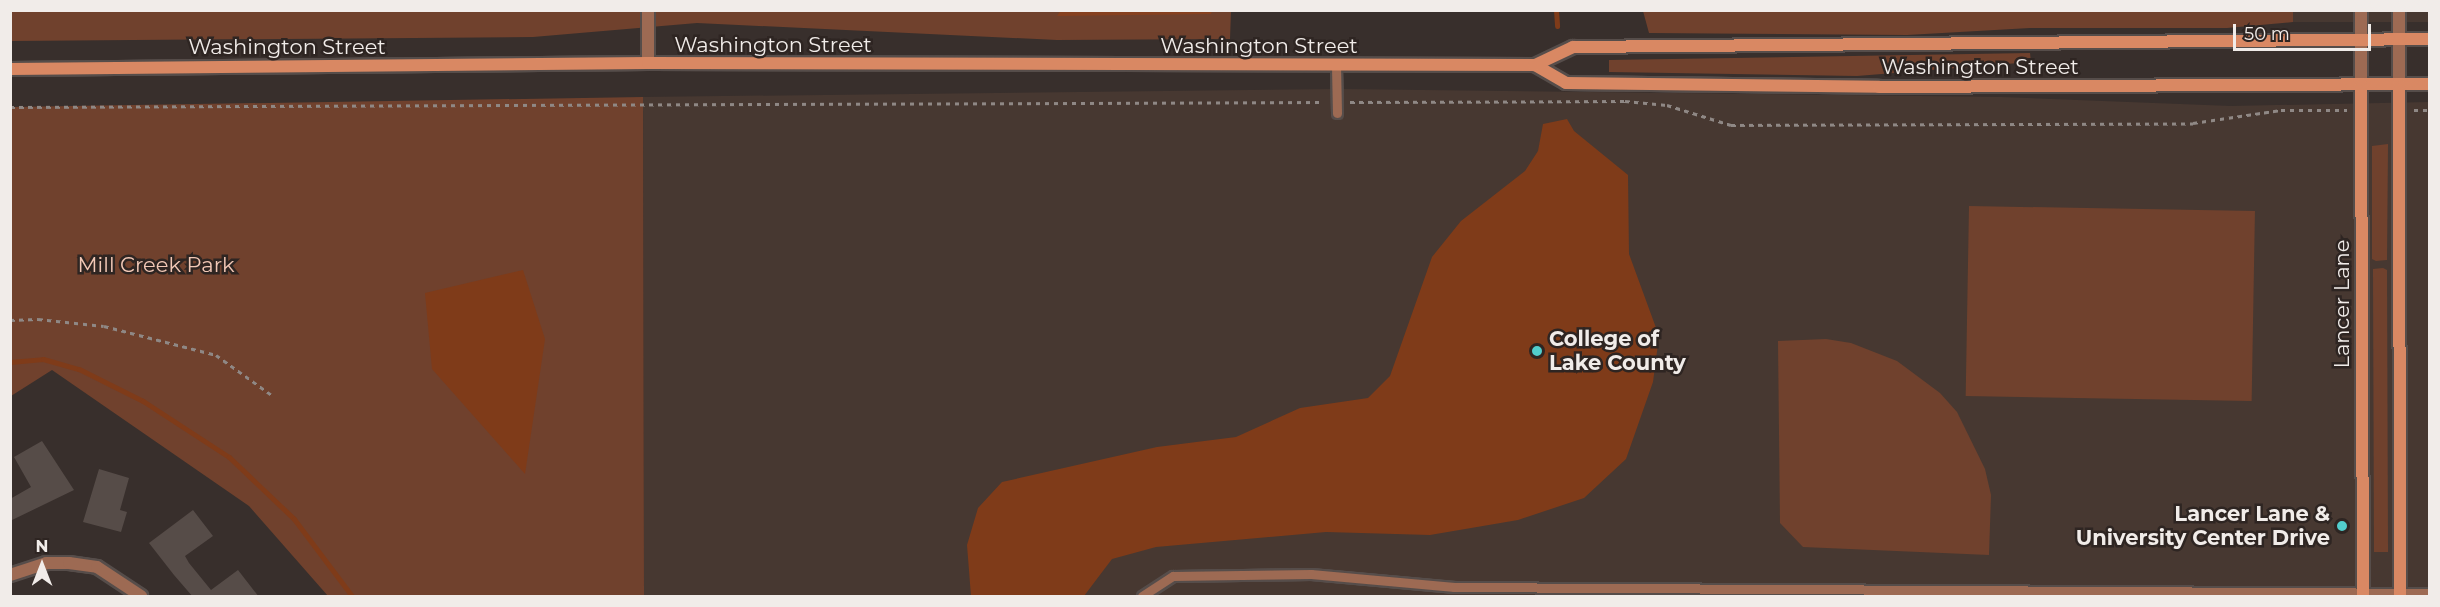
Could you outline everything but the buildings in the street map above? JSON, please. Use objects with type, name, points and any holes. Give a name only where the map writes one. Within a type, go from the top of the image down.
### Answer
[{"type":"main road","name":"Washington Street","points":[[10,69],[648,63],[1535,65],[1573,47],[2430,39]]},
{"type":"main road","name":"Washington Street","points":[[1535,65],[1566,83],[2430,84]]},
{"type":"main road","name":"Lancer Lane","points":[[2361,84],[2363,594]]},
{"type":"main road","points":[[2398,84],[2400,594]]},
{"type":"street","points":[[648,10],[648,63]]},
{"type":"street","name":"Lancer Lane","points":[[2361,10],[2361,84]]},
{"type":"street","points":[[2398,84],[2399,10]]},
{"type":"street","points":[[10,575],[46,563],[69,562],[97,567],[141,597]]},
{"type":"lane","points":[[1336,65],[1337,112]]},
{"type":"lane","points":[[1142,597],[1173,576],[1311,574],[1455,592],[2430,593]]},
{"type":"path","points":[[10,107],[1625,101],[1667,105],[1731,124],[2193,123],[2281,110],[2322,110]]},
{"type":"path","points":[[10,320],[38,319],[104,326],[216,355],[273,396]]},
{"type":"shaded area","points":[[1061,10],[1212,11],[1211,14],[1057,16]]},
{"type":"shaded area","points":[[2293,11],[2429,11],[2429,22],[2293,22]]},
{"type":"shaded area","name":"College of Lake County","points":[[1340,89],[2001,97],[2231,106],[2429,102],[2429,596],[644,596],[643,97]]},
{"type":"shaded area","points":[[1567,119],[1574,131],[1628,175],[1629,254],[1659,336],[1653,382],[1626,459],[1584,498],[1518,520],[1430,535],[1326,532],[1156,547],[1112,559],[1084,596],[971,596],[967,545],[978,508],[1002,482],[1157,447],[1236,437],[1300,408],[1368,398],[1390,376],[1432,257],[1461,221],[1525,171],[1538,151],[1543,124]]},
{"type":"shaded area","points":[[523,270],[545,339],[525,474],[432,369],[425,293]]},
{"type":"green space","points":[[2293,10],[2293,22],[2227,28],[2030,28],[1907,35],[1649,33],[1643,11]]},
{"type":"green space","points":[[10,11],[1231,11],[1230,39],[1057,40],[697,23],[533,37],[11,41]]},
{"type":"green space","points":[[2030,53],[2031,62],[1857,76],[1609,72],[1609,60]]},
{"type":"green space","name":"Mill Creek Park","points":[[643,97],[644,596],[328,596],[249,506],[52,370],[11,396],[11,107]]},
{"type":"green space","points":[[2388,144],[2387,260],[2376,261],[2372,259],[2372,146]]},
{"type":"green space","points":[[1969,206],[2255,211],[2252,401],[1966,396]]},
{"type":"green space","points":[[2373,269],[2387,270],[2388,552],[2374,552]]},
{"type":"green space","points":[[1826,339],[1851,343],[1897,361],[1940,393],[1957,412],[1985,469],[1991,495],[1989,555],[1803,547],[1780,523],[1778,341]]},
{"type":"waterway","points":[[1556,10],[1557,26]]},
{"type":"waterway","points":[[10,362],[43,359],[79,369],[143,401],[229,457],[294,519],[352,596]]},
{"type":"place","name":"College of Lake County","points":[[1537,351]]},
{"type":"place","name":"Lancer Lane & University Center Drive","points":[[2342,526]]}]
